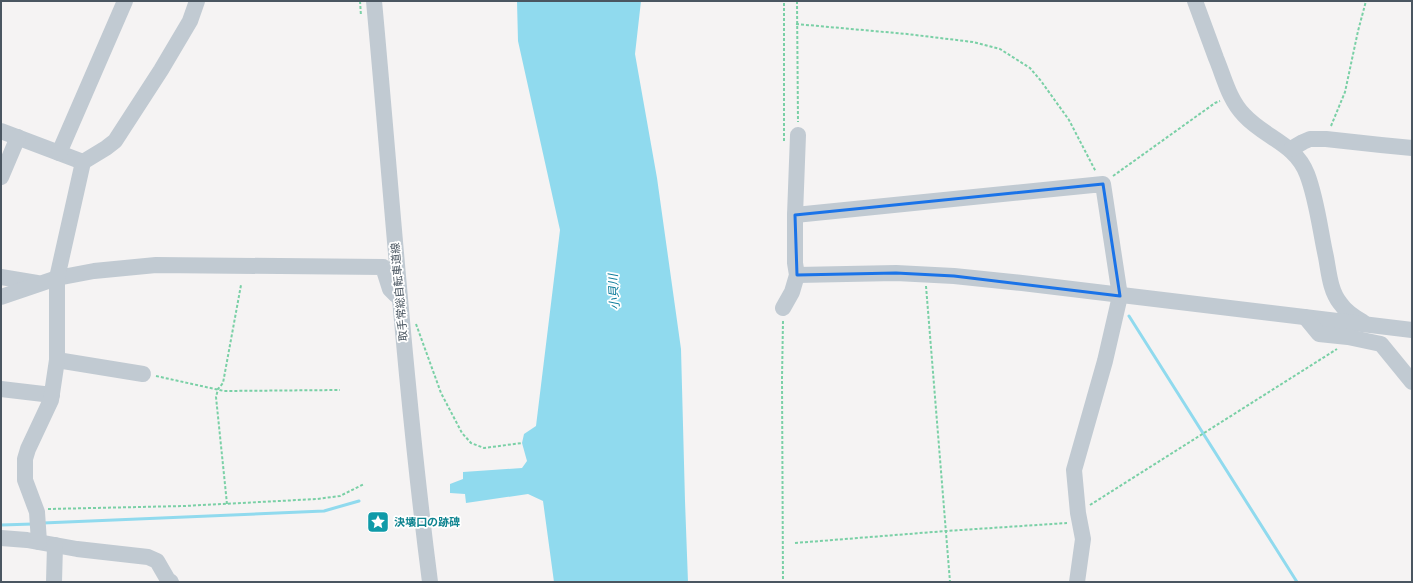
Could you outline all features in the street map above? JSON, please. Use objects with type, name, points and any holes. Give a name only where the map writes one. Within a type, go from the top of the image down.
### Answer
[{"type":"street","points":[[60,153],[125,1]]},
{"type":"street","points":[[38,537],[36,510],[25,480],[25,459],[51,400],[57,360],[57,278],[83,162],[115,141],[164,65],[190,20],[197,1]]},
{"type":"street","name":"取手常総自転車道線","points":[[374,1],[400,299],[420,506],[430,582]]},
{"type":"street","points":[[1195,1],[1231,97],[1244,115],[1254,124],[1291,149],[1299,158],[1304,167],[1313,191],[1332,288],[1340,303],[1349,314],[1366,324]]},
{"type":"street","points":[[1,132],[83,162]]},
{"type":"street","points":[[783,308],[792,292],[798,275],[795,263],[794,215],[798,135]]},
{"type":"street","points":[[1,177],[18,138]]},
{"type":"street","points":[[1291,149],[1310,139],[1326,139],[1412,148]]},
{"type":"street","points":[[794,215],[1102,184],[1120,296],[1106,361],[1074,470],[1079,518],[1083,539],[1077,582]]},
{"type":"street","points":[[1,297],[57,278],[94,271],[156,265],[383,266],[390,289],[400,299]]},
{"type":"street","points":[[798,275],[896,273],[1022,283],[1120,296],[1407,329]]},
{"type":"street","points":[[1,277],[40,284]]},
{"type":"street","points":[[1305,317],[1319,334],[1348,337],[1381,344],[1412,382]]},
{"type":"street","points":[[1381,344],[1407,329]]},
{"type":"street","points":[[57,360],[143,374]]},
{"type":"street","points":[[1,389],[52,394]]},
{"type":"street","points":[[1,538],[38,537],[55,545],[148,557],[157,561],[168,580],[171,582]]},
{"type":"street","points":[[54,582],[55,545]]},
{"type":"path","points":[[796,1],[798,135]]},
{"type":"path","points":[[1326,139],[1345,92],[1358,30],[1366,1]]},
{"type":"path","points":[[796,24],[908,34],[973,42],[1000,50],[1030,68],[1041,81],[1069,120],[1102,184],[1215,103],[1231,97]]},
{"type":"path","points":[[926,275],[950,582]]},
{"type":"path","points":[[227,504],[216,397],[218,389],[223,384],[241,285]]},
{"type":"path","points":[[415,322],[441,393],[462,433],[472,443],[484,448],[522,443]]},
{"type":"path","points":[[795,543],[946,531],[1079,518],[1197,437],[1342,346],[1348,337]]},
{"type":"path","points":[[143,374],[224,391],[340,390]]},
{"type":"path","points":[[36,510],[227,504],[317,499],[340,496],[364,484]]},
{"type":"highlighted area","points":[[1103,184],[1120,296],[954,276],[896,273],[797,275],[795,215]]},
{"type":"water","name":"小貝川","points":[[517,1],[641,1],[635,54],[657,178],[681,349],[688,582],[554,582],[543,501],[528,494],[466,503],[465,494],[450,493],[450,484],[463,479],[463,472],[522,468],[527,461],[522,443],[524,434],[536,426],[560,230],[518,41]]},
{"type":"waterway","points":[[1129,316],[1297,582]]},
{"type":"waterway","points":[[43,523],[324,511],[359,501]]},
{"type":"waterway","points":[[1,525],[33,524]]},
{"type":"place","name":"決壊口の跡碑","points":[[378,522]]}]
